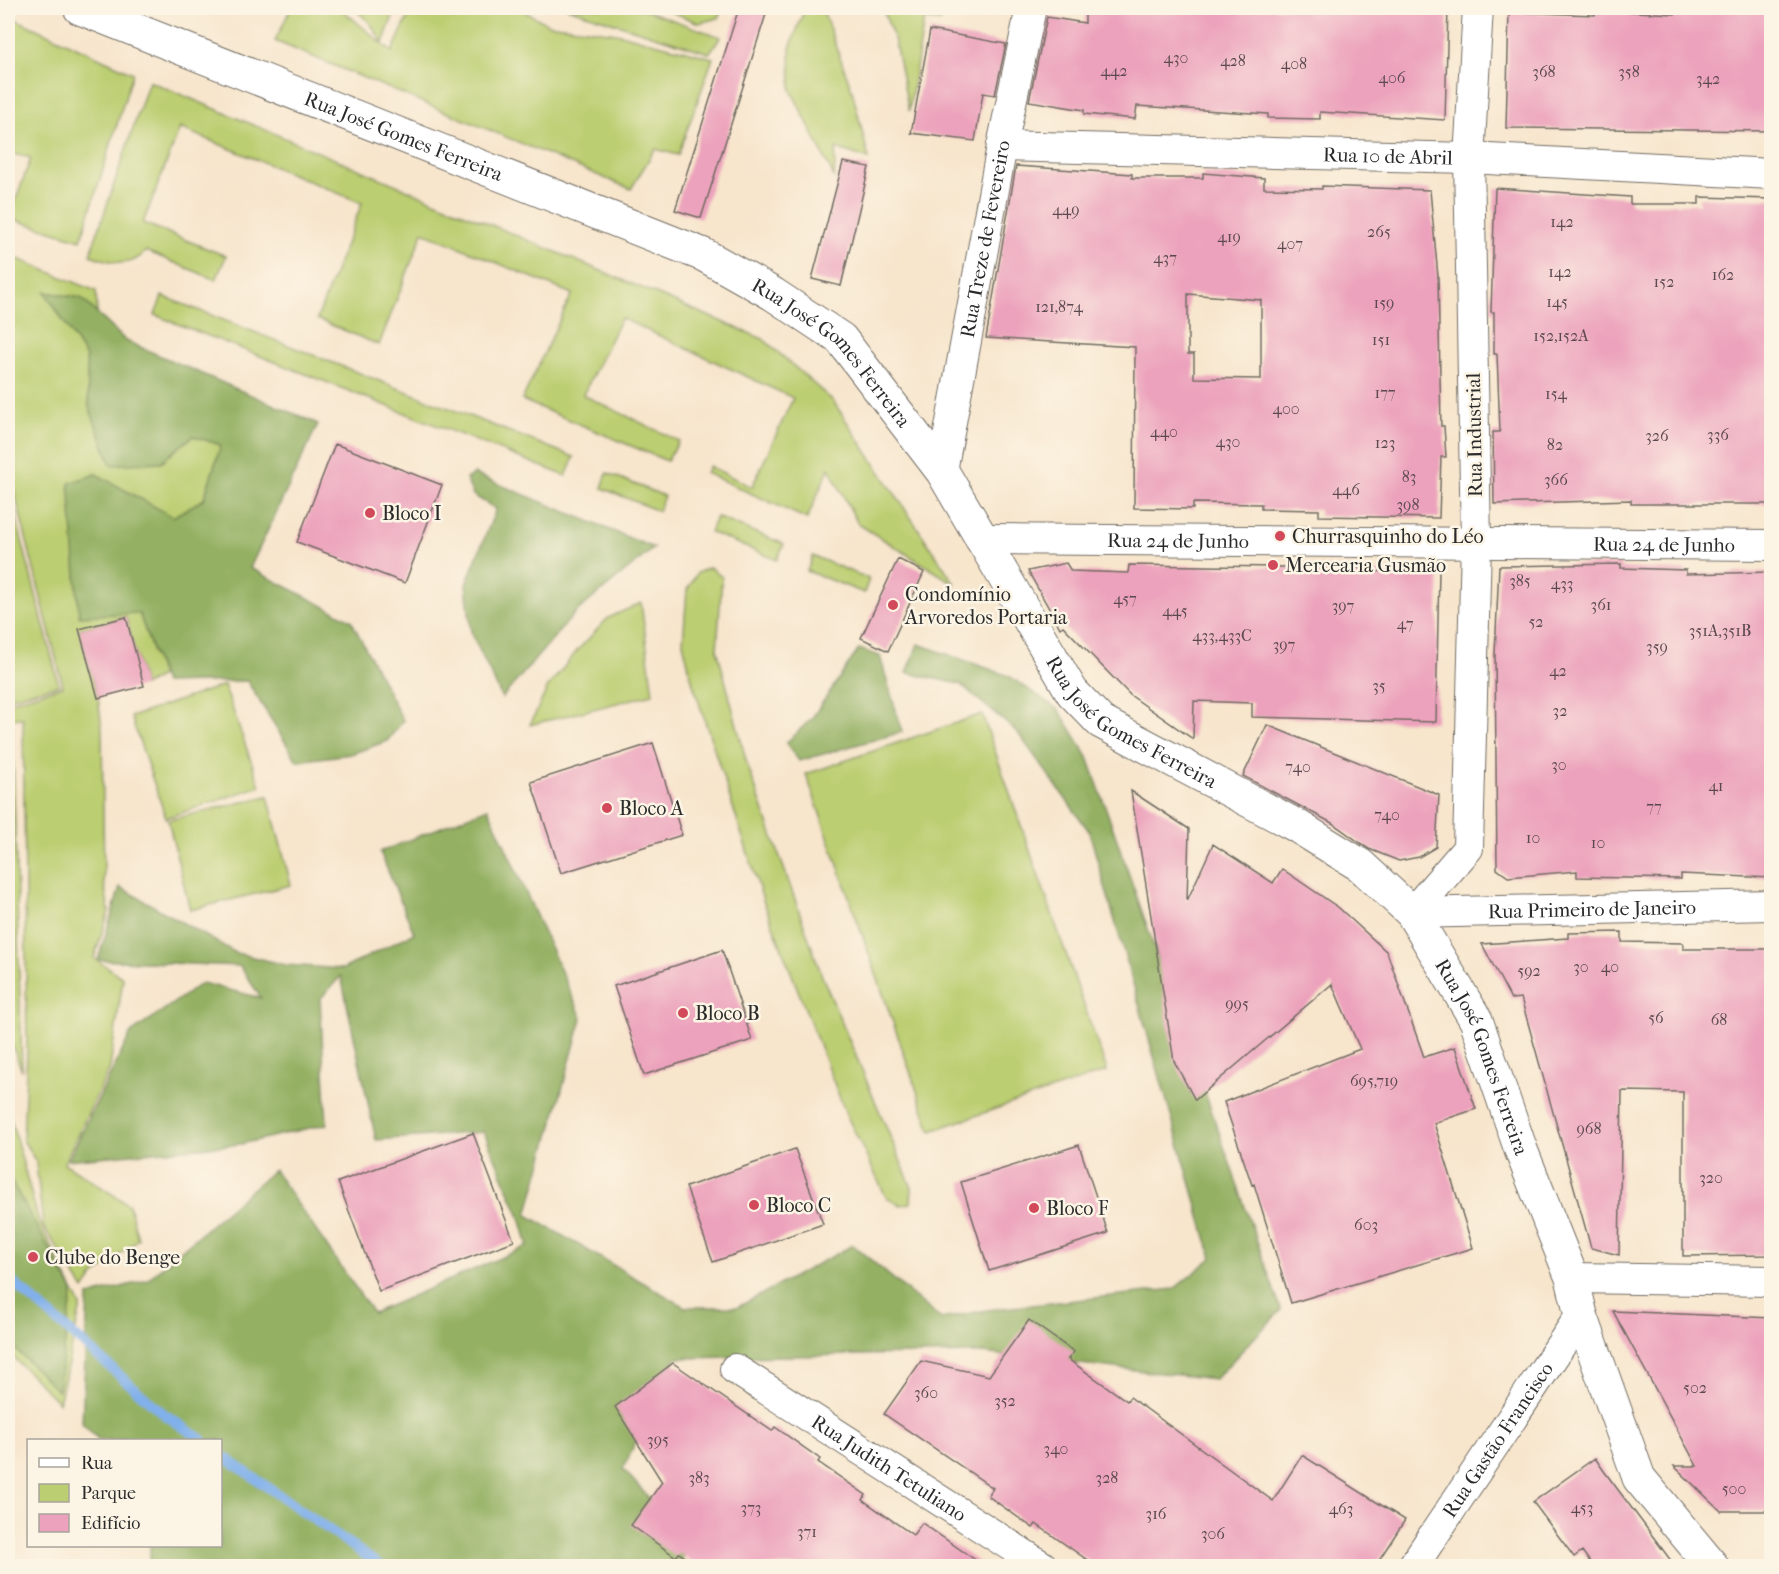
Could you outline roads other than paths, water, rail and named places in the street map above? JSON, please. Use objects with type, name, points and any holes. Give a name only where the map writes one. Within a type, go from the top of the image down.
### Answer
[{"type":"street","name":"Rua José Gomes Ferreira","points":[[80,8],[704,255],[773,294],[841,339],[942,471],[1072,692],[1101,722],[1297,826],[1360,865],[1412,913],[1476,1020],[1521,1150],[1572,1278],[1581,1315],[1639,1478],[1712,1566]]},
{"type":"street","name":"Rua Treze de Fevereiro","points":[[942,471],[1002,146],[1031,8]]},
{"type":"street","name":"Rua Industrial","points":[[1412,913],[1468,848],[1476,543],[1469,158],[1478,8]]},
{"type":"street","name":"Rua 10 de Abril","points":[[1002,146],[1469,158],[1772,174]]},
{"type":"street","name":"Rua 24 de Junho","points":[[980,539],[1772,545]]},
{"type":"street","name":"Rua Primeiro de Janeiro","points":[[1412,913],[1772,905]]},
{"type":"street","points":[[1572,1278],[1772,1281]]},
{"type":"street","name":"Rua Gastão Francisco","points":[[1413,1566],[1581,1315]]},
{"type":"street","name":"Rua Judith Tetuliano","points":[[735,1369],[1042,1566]]},
{"type":"waterway","points":[[8,1278],[164,1414],[201,1439]]},
{"type":"waterway","points":[[222,1455],[381,1566]]},
{"type":"place","name":"Bloco I","points":[[370,513]]},
{"type":"place","name":"Churrasquinho do Léo","points":[[1280,536]]},
{"type":"place","name":"Mercearia Gusmão","points":[[1273,565]]},
{"type":"place","name":"Condomínio Arvoredos Portaria","points":[[893,605]]},
{"type":"place","name":"Bloco A","points":[[607,808]]},
{"type":"place","name":"Bloco B","points":[[683,1013]]},
{"type":"place","name":"Bloco C","points":[[754,1205]]},
{"type":"place","name":"Bloco F","points":[[1034,1208]]},
{"type":"place","name":"Clube do Benge","points":[[33,1257]]}]
